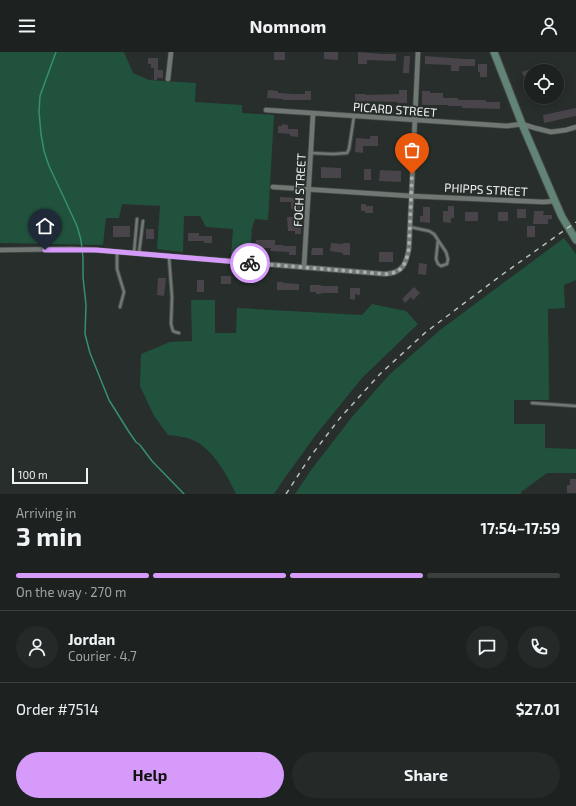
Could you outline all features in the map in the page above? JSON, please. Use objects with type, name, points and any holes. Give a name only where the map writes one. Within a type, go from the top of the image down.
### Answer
[{"type":"main road","points":[[494,52],[555,202],[576,240]]},
{"type":"street","points":[[168,79],[171,52]]},
{"type":"street","points":[[0,250],[71,249],[385,274],[392,274],[400,271],[407,258],[409,248],[418,52]]},
{"type":"street","name":"PICARD STREET","points":[[266,110],[507,126],[522,124]]},
{"type":"street","name":"FOCH STREET","points":[[304,267],[313,114]]},
{"type":"street","points":[[522,124],[551,132],[576,127]]},
{"type":"street","name":"PHIPPS STREET","points":[[273,188],[555,202]]},
{"type":"lane","points":[[311,153],[347,153],[349,149],[354,116]]},
{"type":"lane","points":[[136,253],[137,219]]},
{"type":"lane","points":[[136,253],[143,221]]},
{"type":"lane","points":[[409,227],[429,231],[434,234],[438,240],[446,252],[448,258],[447,264],[441,266],[438,264],[436,259],[438,240]]},
{"type":"lane","points":[[117,252],[117,269],[124,292],[120,307]]},
{"type":"lane","points":[[169,256],[172,297],[171,324],[173,331],[179,333]]},
{"type":"lane","points":[[532,403],[576,406]]},
{"type":"green space","points":[[0,52],[124,52],[133,73],[149,80],[196,83],[195,102],[242,105],[242,113],[274,115],[268,220],[255,219],[252,228],[250,258],[231,256],[233,229],[206,227],[200,216],[184,216],[183,252],[157,249],[160,206],[122,204],[119,218],[106,218],[103,245],[0,243]]},
{"type":"green space","points":[[564,238],[576,254],[576,280],[564,285],[565,308],[548,309],[549,400],[514,400],[514,424],[545,424],[545,448],[576,449],[576,473],[547,473],[521,492],[521,494],[295,494],[311,470],[352,417],[389,375],[440,330]]},
{"type":"green space","points":[[191,300],[215,300],[215,333],[236,333],[237,308],[362,315],[372,304],[406,311],[418,324],[362,378],[315,436],[274,494],[236,494],[219,464],[202,445],[182,437],[168,435],[154,416],[140,386],[141,354],[170,342],[192,341]]},
{"type":"building","points":[[274,52],[285,52],[285,60],[274,60]]},
{"type":"building","points":[[324,52],[338,52],[338,60],[324,59]]},
{"type":"building","points":[[358,52],[396,54],[396,61],[367,60],[367,64],[358,64]]},
{"type":"building","points":[[404,56],[410,56],[409,73],[403,73]]},
{"type":"building","points":[[425,56],[475,59],[475,66],[459,66],[459,71],[451,71],[451,65],[425,64]]},
{"type":"building","points":[[148,58],[158,58],[158,70],[163,70],[163,78],[157,78],[157,80],[154,80],[154,68],[151,68],[151,64],[148,64]]},
{"type":"building","points":[[478,64],[487,64],[487,77],[480,77],[480,72],[478,72]]},
{"type":"building","points":[[268,90],[278,91],[278,93],[294,94],[305,94],[305,91],[311,91],[311,100],[283,100],[267,98]]},
{"type":"building","points":[[399,90],[407,90],[407,103],[355,101],[355,94],[399,94]]},
{"type":"building","points":[[422,91],[430,91],[430,93],[443,93],[444,98],[458,98],[458,100],[486,100],[486,102],[500,102],[500,109],[462,108],[462,106],[448,105],[422,105]]},
{"type":"building","points":[[576,108],[576,116],[544,123],[543,115]]},
{"type":"building","points":[[282,124],[288,125],[288,129],[298,129],[298,137],[290,136],[290,134],[278,133],[278,126],[282,126]]},
{"type":"building","points":[[370,136],[378,136],[378,146],[363,146],[363,153],[355,152],[356,138],[370,139]]},
{"type":"building","points":[[321,167],[341,168],[341,178],[321,178]]},
{"type":"building","points":[[364,169],[371,169],[371,180],[364,180]]},
{"type":"building","points":[[380,170],[401,171],[401,182],[379,181]]},
{"type":"building","points":[[280,197],[300,198],[300,209],[291,209],[291,202],[280,202]]},
{"type":"building","points":[[361,204],[373,206],[373,213],[365,213],[365,211],[361,211]]},
{"type":"building","points":[[448,206],[454,206],[454,218],[451,218],[451,223],[443,222],[443,211],[448,211]]},
{"type":"building","points":[[423,207],[430,207],[430,223],[420,222],[420,216],[423,216]]},
{"type":"building","points":[[517,209],[526,209],[526,218],[517,218]]},
{"type":"building","points":[[534,211],[544,211],[543,215],[552,215],[552,219],[548,219],[548,224],[533,224]]},
{"type":"building","points":[[465,212],[478,212],[478,221],[465,221]]},
{"type":"building","points":[[498,212],[508,212],[508,221],[498,221]]},
{"type":"building","points":[[287,217],[298,217],[298,227],[301,227],[301,234],[295,234],[295,231],[288,231]]},
{"type":"building","points":[[113,226],[130,226],[130,237],[113,237]]},
{"type":"building","points":[[527,226],[535,226],[535,237],[527,237]]},
{"type":"building","points":[[146,229],[154,229],[154,239],[146,239]]},
{"type":"building","points":[[188,233],[199,233],[199,236],[212,236],[212,243],[204,243],[204,241],[188,241]]},
{"type":"building","points":[[256,240],[275,240],[275,245],[296,246],[296,255],[289,255],[289,252],[270,251],[271,248],[255,248]]},
{"type":"building","points":[[331,243],[350,243],[350,255],[343,255],[343,253],[330,251]]},
{"type":"building","points":[[312,248],[323,248],[323,255],[311,255]]},
{"type":"building","points":[[379,252],[393,252],[393,262],[379,262]]},
{"type":"building","points":[[419,263],[427,264],[426,275],[418,274]]},
{"type":"building","points":[[221,276],[231,276],[231,284],[221,284]]},
{"type":"building","points":[[158,278],[166,278],[164,296],[157,295]]},
{"type":"building","points":[[197,280],[204,280],[204,292],[197,292]]},
{"type":"building","points":[[277,282],[299,284],[299,290],[277,290]]},
{"type":"building","points":[[310,285],[338,286],[338,293],[316,294],[316,292],[310,292]]},
{"type":"building","points":[[414,287],[420,293],[413,300],[411,297],[405,303],[402,299]]},
{"type":"building","points":[[350,288],[360,288],[360,295],[355,294],[355,300],[350,299]]},
{"type":"building","points":[[570,479],[576,479],[576,493],[567,493],[567,485],[570,485]]},
{"type":"waterway","points":[[56,52],[40,96],[39,112],[41,134],[44,151],[49,166],[77,226],[81,240],[86,305],[85,334],[90,353],[109,400],[129,432],[152,461],[184,494]]},
{"type":"railway","points":[[286,494],[310,457],[340,418],[380,374],[426,332],[503,274],[576,222]]},
{"type":"way so far","points":[[250,263],[385,274],[392,274],[400,271],[407,258],[409,248],[412,174]]},
{"type":"route","points":[[45,250],[96,250],[250,263]]}]
